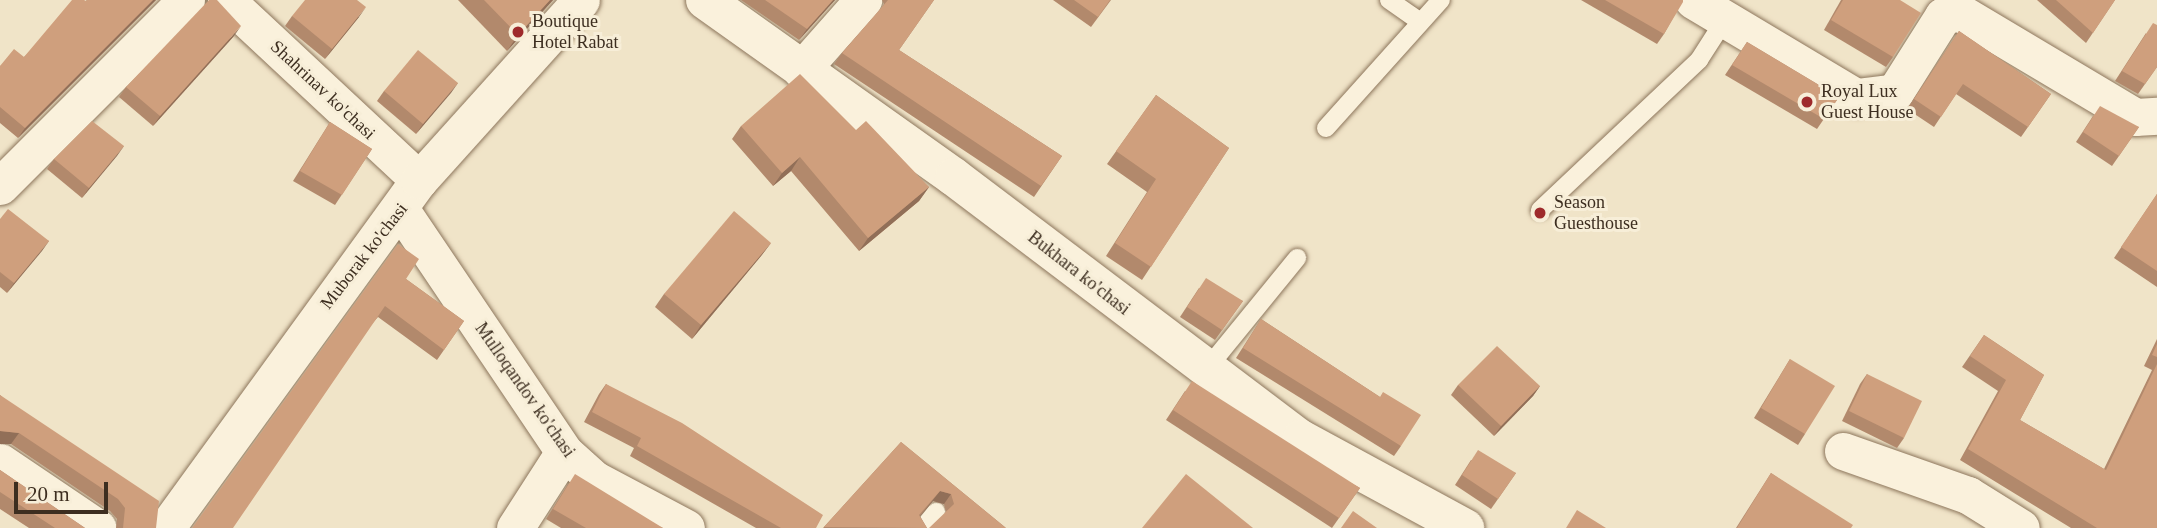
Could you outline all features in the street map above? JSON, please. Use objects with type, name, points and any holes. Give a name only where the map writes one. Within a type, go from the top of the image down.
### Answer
[{"type":"street","points":[[0,186],[186,0]]},
{"type":"street","name":"Shahrinav ko'chasi","points":[[226,0],[410,195]]},
{"type":"street","name":"Muborak ko'chasi","points":[[166,528],[288,354],[410,195],[581,0]]},
{"type":"street","name":"Bukhara ko'chasi","points":[[705,0],[954,177],[1205,370],[1301,439],[1465,528]]},
{"type":"street","points":[[801,70],[863,0]]},
{"type":"street","points":[[1693,0],[1856,97],[1877,99],[1895,92],[1943,16],[1959,6],[2135,117],[2157,116]]},
{"type":"street","name":"Mulloqandov ko'chasi","points":[[410,195],[564,452],[594,480],[687,528]]},
{"type":"street","points":[[1843,451],[1968,495],[2021,528]]},
{"type":"street","points":[[515,528],[564,452]]},
{"type":"street","points":[[0,462],[98,528]]},
{"type":"lane","points":[[1389,0],[1419,21]]},
{"type":"lane","points":[[1326,128],[1419,21],[1441,0]]},
{"type":"lane","points":[[1540,210],[1699,60],[1726,18]]},
{"type":"lane","points":[[1205,370],[1297,258]]},
{"type":"lane","points":[[923,528],[936,512]]},
{"type":"building","points":[[72,0],[153,0],[25,128],[0,107],[0,66],[14,49],[24,57]]},
{"type":"building","points":[[209,0],[217,0],[241,26],[160,116],[126,87]]},
{"type":"building","points":[[305,0],[357,0],[366,7],[332,49],[292,16]]},
{"type":"building","points":[[484,0],[550,0],[518,35]]},
{"type":"building","points":[[765,0],[833,0],[807,29]]},
{"type":"building","points":[[888,0],[934,0],[899,50],[1062,156],[1041,186],[842,53]]},
{"type":"building","points":[[1074,0],[1110,0],[1098,17]]},
{"type":"building","points":[[1605,0],[1683,0],[1683,2],[1664,34]]},
{"type":"building","points":[[1843,0],[1900,0],[1921,13],[1893,57],[1831,20]]},
{"type":"building","points":[[2056,0],[2115,0],[2093,33]]},
{"type":"building","points":[[2153,23],[2157,25],[2157,67],[2145,84],[2122,71]]},
{"type":"building","points":[[1959,31],[2051,94],[2028,127],[1963,84],[1941,117],[1914,99]]},
{"type":"building","points":[[1747,42],[1839,97],[1824,119],[1732,65]]},
{"type":"building","points":[[418,50],[458,83],[423,124],[384,91]]},
{"type":"building","points":[[800,74],[856,130],[866,121],[929,187],[868,238],[800,157],[782,173],[741,126]]},
{"type":"building","points":[[1156,95],[1229,148],[1151,267],[1115,243],[1156,179],[1116,151]]},
{"type":"building","points":[[2100,106],[2139,127],[2119,156],[2083,132]]},
{"type":"building","points":[[92,121],[124,146],[89,188],[54,159]]},
{"type":"building","points":[[330,122],[372,149],[342,195],[300,171]]},
{"type":"building","points":[[2157,194],[2157,271],[2121,247]]},
{"type":"building","points":[[8,209],[49,241],[14,283],[0,272],[0,219]]},
{"type":"building","points":[[734,211],[771,243],[701,325],[664,294]]},
{"type":"building","points":[[398,244],[419,259],[406,279],[464,321],[444,350],[385,306],[233,528],[192,528]]},
{"type":"building","points":[[1206,278],[1243,301],[1222,330],[1187,307]]},
{"type":"building","points":[[1261,319],[1380,397],[1383,392],[1421,415],[1401,446],[1243,348]]},
{"type":"building","points":[[1984,335],[2044,375],[2020,420],[2106,470],[2157,364],[2157,528],[2097,528],[1968,449],[2006,380],[1970,356]]},
{"type":"building","points":[[2157,344],[2157,357],[2152,355]]},
{"type":"building","points":[[1497,346],[1540,386],[1501,426],[1458,385]]},
{"type":"building","points":[[1790,359],[1835,386],[1805,434],[1761,408]]},
{"type":"building","points":[[1867,374],[1922,401],[1904,438],[1849,411]]},
{"type":"building","points":[[1192,381],[1360,488],[1339,518],[1173,410]]},
{"type":"building","points":[[606,384],[682,423],[823,515],[816,528],[781,528],[637,446],[641,438],[592,412]]},
{"type":"building","points":[[0,395],[159,501],[156,528],[123,528],[125,508],[118,499],[19,433],[0,431]]},
{"type":"building","points":[[901,442],[1006,528],[929,528],[954,504],[951,494],[940,491],[919,515],[927,528],[824,527]]},
{"type":"building","points":[[1478,450],[1516,473],[1498,499],[1462,475]]},
{"type":"building","points":[[0,470],[85,528],[55,528],[0,492]]},
{"type":"building","points":[[1771,473],[1853,525],[1851,528],[1737,528]]},
{"type":"building","points":[[575,474],[663,528],[586,528],[553,509]]},
{"type":"building","points":[[1186,474],[1253,528],[1142,528]]},
{"type":"building","points":[[1577,510],[1606,528],[1566,528]]},
{"type":"building","points":[[1353,511],[1377,528],[1341,528]]},
{"type":"place","name":"Boutique Hotel Rabat","points":[[518,32]]},
{"type":"place","name":"Royal Lux Guest House","points":[[1807,102]]},
{"type":"place","name":"Season Guesthouse","points":[[1540,213]]}]
